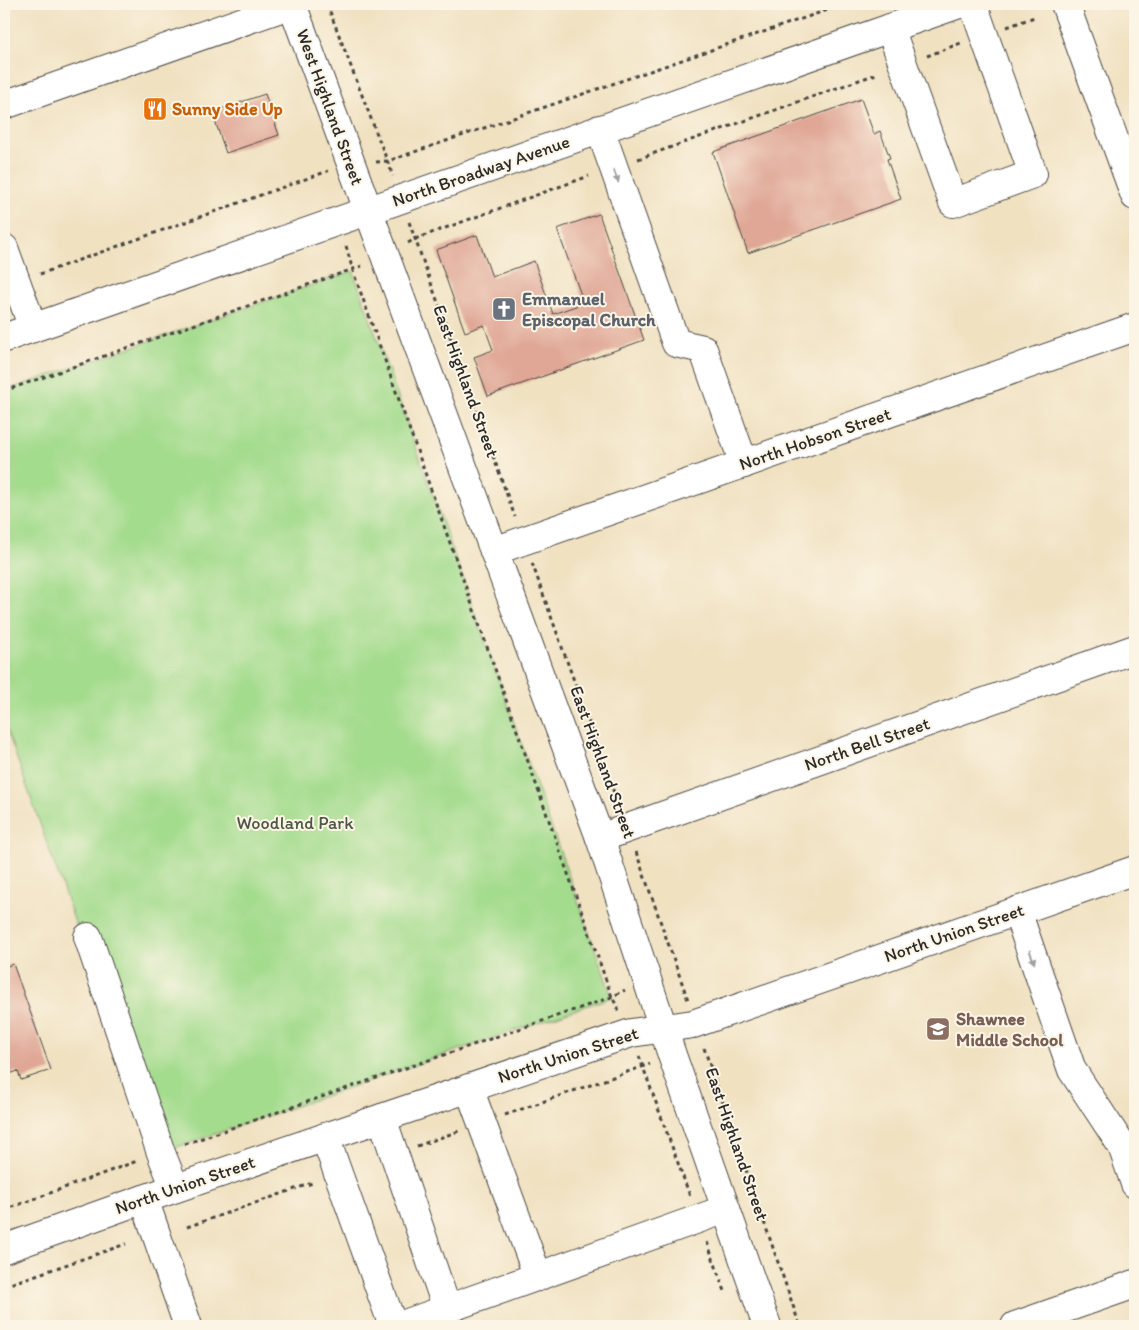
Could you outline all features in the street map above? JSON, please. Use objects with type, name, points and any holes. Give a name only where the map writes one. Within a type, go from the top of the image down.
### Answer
[{"type":"street","points":[[4,105],[292,4]]},
{"type":"street","name":"West Highland Street","points":[[292,4],[368,211]]},
{"type":"street","name":"North Broadway Avenue","points":[[4,338],[959,4]]},
{"type":"street","points":[[890,28],[953,203],[1033,174],[973,4]]},
{"type":"street","points":[[1065,4],[1135,196]]},
{"type":"street","points":[[600,130],[676,343],[703,349],[744,464]]},
{"type":"street","name":"East Highland Street","points":[[368,211],[600,838],[663,1028],[767,1326]]},
{"type":"street","points":[[4,248],[33,328]]},
{"type":"street","name":"North Hobson Street","points":[[494,552],[1135,327]]},
{"type":"street","name":"North Bell Street","points":[[600,838],[1135,649]]},
{"type":"street","name":"North Union Street","points":[[4,1250],[175,1188],[631,1033],[693,1024],[1135,870]]},
{"type":"street","points":[[1017,911],[1072,1070],[1122,1146],[1135,1184]]},
{"type":"street","points":[[88,937],[161,1153],[175,1188]]},
{"type":"street","points":[[469,1088],[538,1276]]},
{"type":"street","points":[[382,1118],[447,1309]]},
{"type":"street","points":[[325,1137],[393,1326]]},
{"type":"street","points":[[144,1199],[188,1326]]},
{"type":"street","points":[[399,1326],[726,1209]]},
{"type":"street","points":[[1016,1326],[1135,1284]]},
{"type":"path","name":"West Highland Street","points":[[327,4],[401,199]]},
{"type":"path","points":[[16,282],[320,174],[352,166],[388,161],[845,4]]},
{"type":"path","points":[[4,391],[353,270],[415,239],[1037,16]]},
{"type":"path","name":"East Highland Street","points":[[401,199],[678,969],[693,1024],[702,1042],[800,1326]]},
{"type":"path","points":[[339,221],[353,270],[612,997],[631,1033],[728,1299]]},
{"type":"path","points":[[4,1210],[161,1153],[612,997],[647,979],[678,969]]},
{"type":"path","points":[[4,1286],[126,1244]]},
{"type":"green space","name":"Woodland Park","points":[[353,271],[612,997],[157,1154],[4,722],[4,391]]},
{"type":"building","points":[[265,94],[279,135],[226,153],[212,112]]},
{"type":"building","points":[[861,99],[874,134],[880,131],[890,158],[887,159],[901,199],[748,253],[713,152]]},
{"type":"building","name":"Emmanuel Episcopal Church","points":[[599,214],[644,340],[488,396],[474,357],[493,350],[484,325],[465,332],[436,250],[477,235],[492,277],[534,261],[553,314],[584,303],[557,229]]},
{"type":"building","points":[[13,964],[51,1070],[21,1080],[18,1071],[4,1076],[4,967]]},
{"type":"place","name":"Sunny Side Up","points":[[155,109]]},
{"type":"place","name":"Emmanuel Episcopal Church","points":[[504,309]]},
{"type":"place","name":"Shawnee Middle School","points":[[938,1029]]}]
